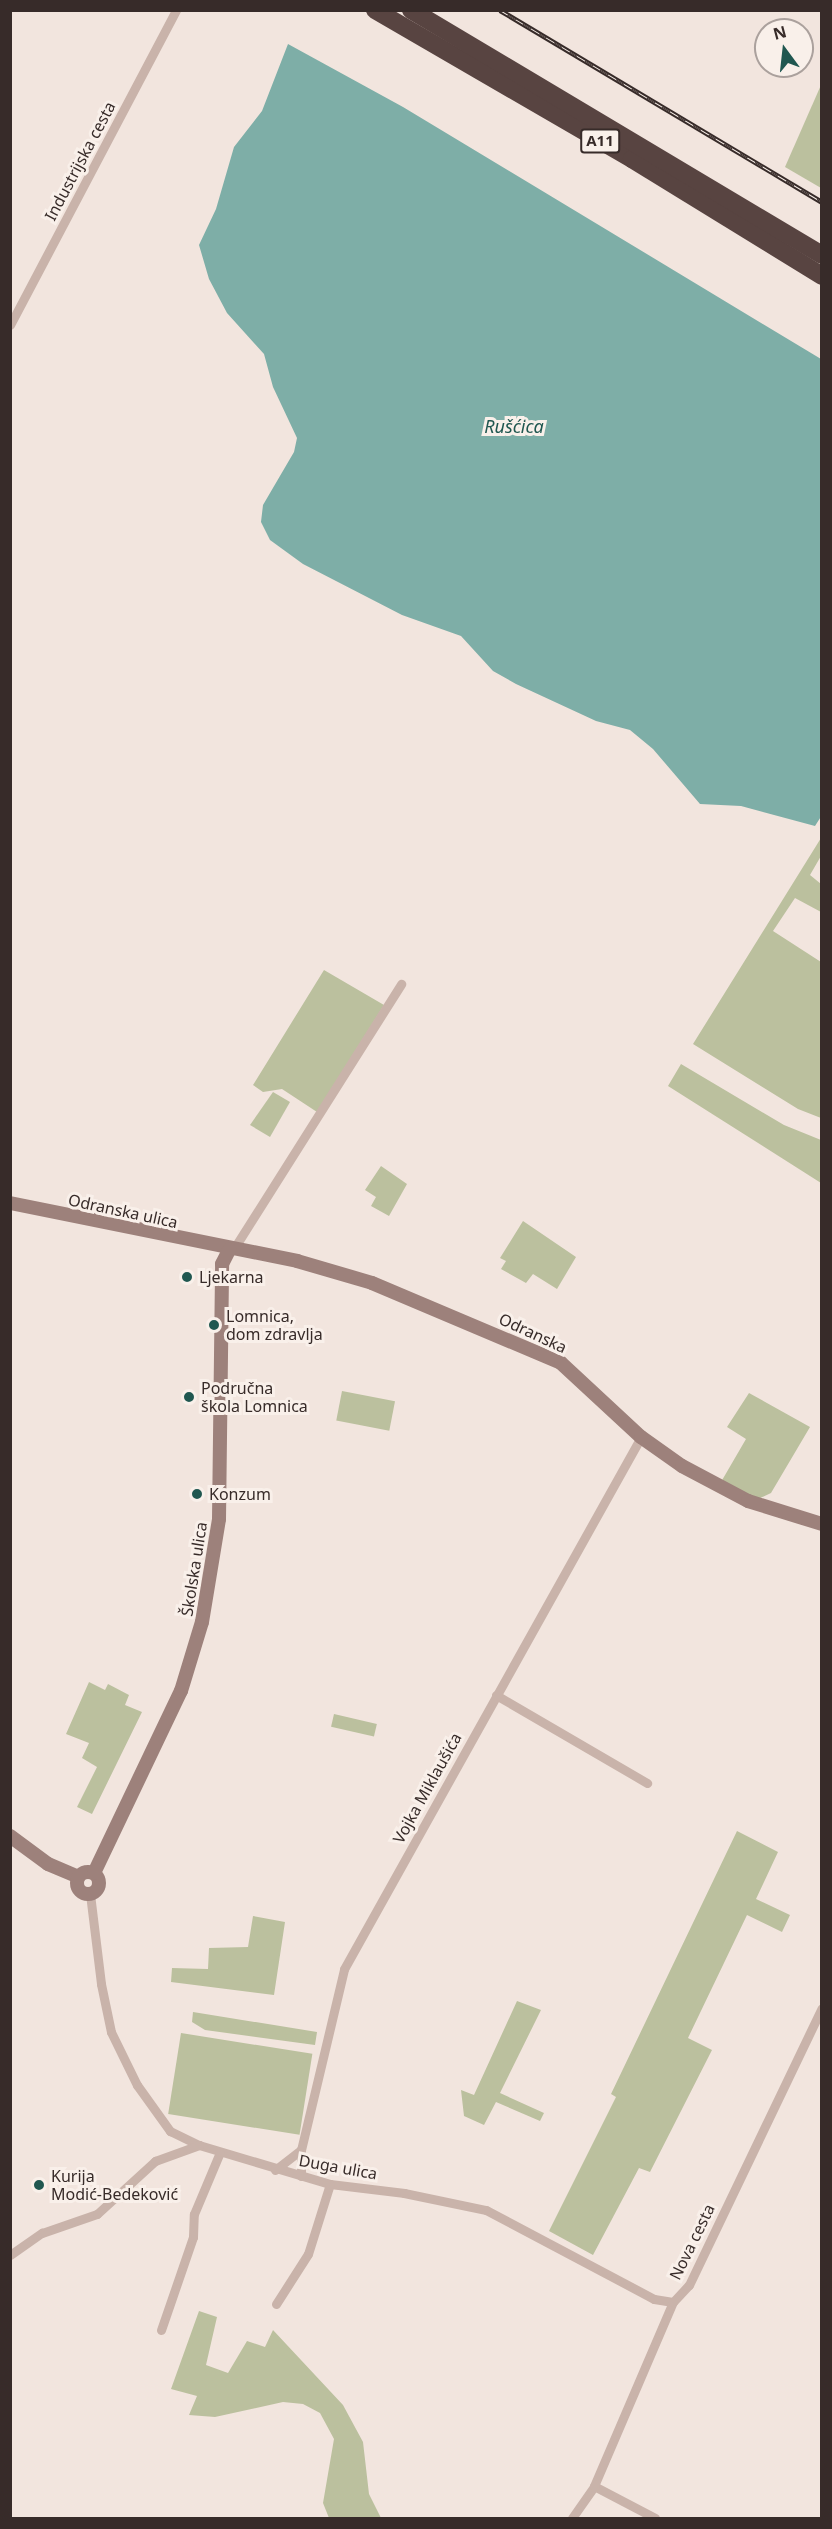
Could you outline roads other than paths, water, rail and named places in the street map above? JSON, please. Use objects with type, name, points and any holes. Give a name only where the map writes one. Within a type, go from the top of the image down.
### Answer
[{"type":"highway","name":"A11","points":[[375,10],[632,159],[822,276]]},
{"type":"highway","name":"A11","points":[[411,10],[822,255]]},
{"type":"street","name":"Industrijska cesta","points":[[10,325],[176,10]]},
{"type":"street","points":[[231,1250],[401,984]]},
{"type":"street","name":"Odranska ulica","points":[[10,1203],[231,1250]]},
{"type":"street","name":"Odranska","points":[[231,1250],[357,1277],[532,1349],[585,1381],[640,1437],[682,1466],[728,1491],[822,1524]]},
{"type":"street","name":"Školska ulica","points":[[90,1894],[99,1887],[94,1873],[181,1691],[210,1589],[222,1478],[222,1264],[231,1250]]},
{"type":"street","name":"Vojka Miklaušića","points":[[301,2176],[301,2150],[344,1969],[640,1437]]},
{"type":"street","points":[[496,1695],[647,1784]]},
{"type":"street","points":[[10,1836],[48,1864],[78,1877],[83,1872],[94,1873]]},
{"type":"street","name":"Školska ulica","points":[[78,1877],[79,1889],[90,1894]]},
{"type":"street","name":"Školska ulica","points":[[90,1894],[107,2017],[122,2060],[163,2124],[199,2145]]},
{"type":"street","name":"Nova cesta","points":[[572,2518],[594,2486],[673,2302],[689,2285],[822,2008]]},
{"type":"street","points":[[10,2255],[42,2233],[97,2214],[155,2161],[199,2145]]},
{"type":"street","name":"Duga ulica","points":[[199,2145],[276,2170],[330,2184],[404,2193],[486,2210],[654,2299],[673,2302]]},
{"type":"street","points":[[276,2170],[301,2150]]},
{"type":"street","points":[[161,2330],[193,2236],[194,2214],[220,2152]]},
{"type":"street","points":[[276,2304],[308,2254],[330,2184]]},
{"type":"street","points":[[594,2486],[655,2518]]},
{"type":"water","name":"Rušćica","points":[[288,44],[403,107],[821,359],[822,815],[815,826],[741,806],[700,804],[653,749],[630,730],[596,721],[516,684],[493,671],[461,636],[402,615],[303,564],[270,540],[261,522],[263,505],[294,452],[297,438],[273,387],[264,354],[227,313],[209,279],[199,245],[216,209],[234,147],[262,111]]},
{"type":"railway","points":[[500,10],[822,202]]},
{"type":"place","name":"Ljekarna","points":[[187,1277]]},
{"type":"place","name":"Lomnica, dom zdravlja","points":[[214,1325]]},
{"type":"place","name":"Područna škola Lomnica","points":[[189,1397]]},
{"type":"place","name":"Konzum","points":[[197,1494]]},
{"type":"place","name":"Kurija Modić-Bedeković","points":[[39,2185]]}]
